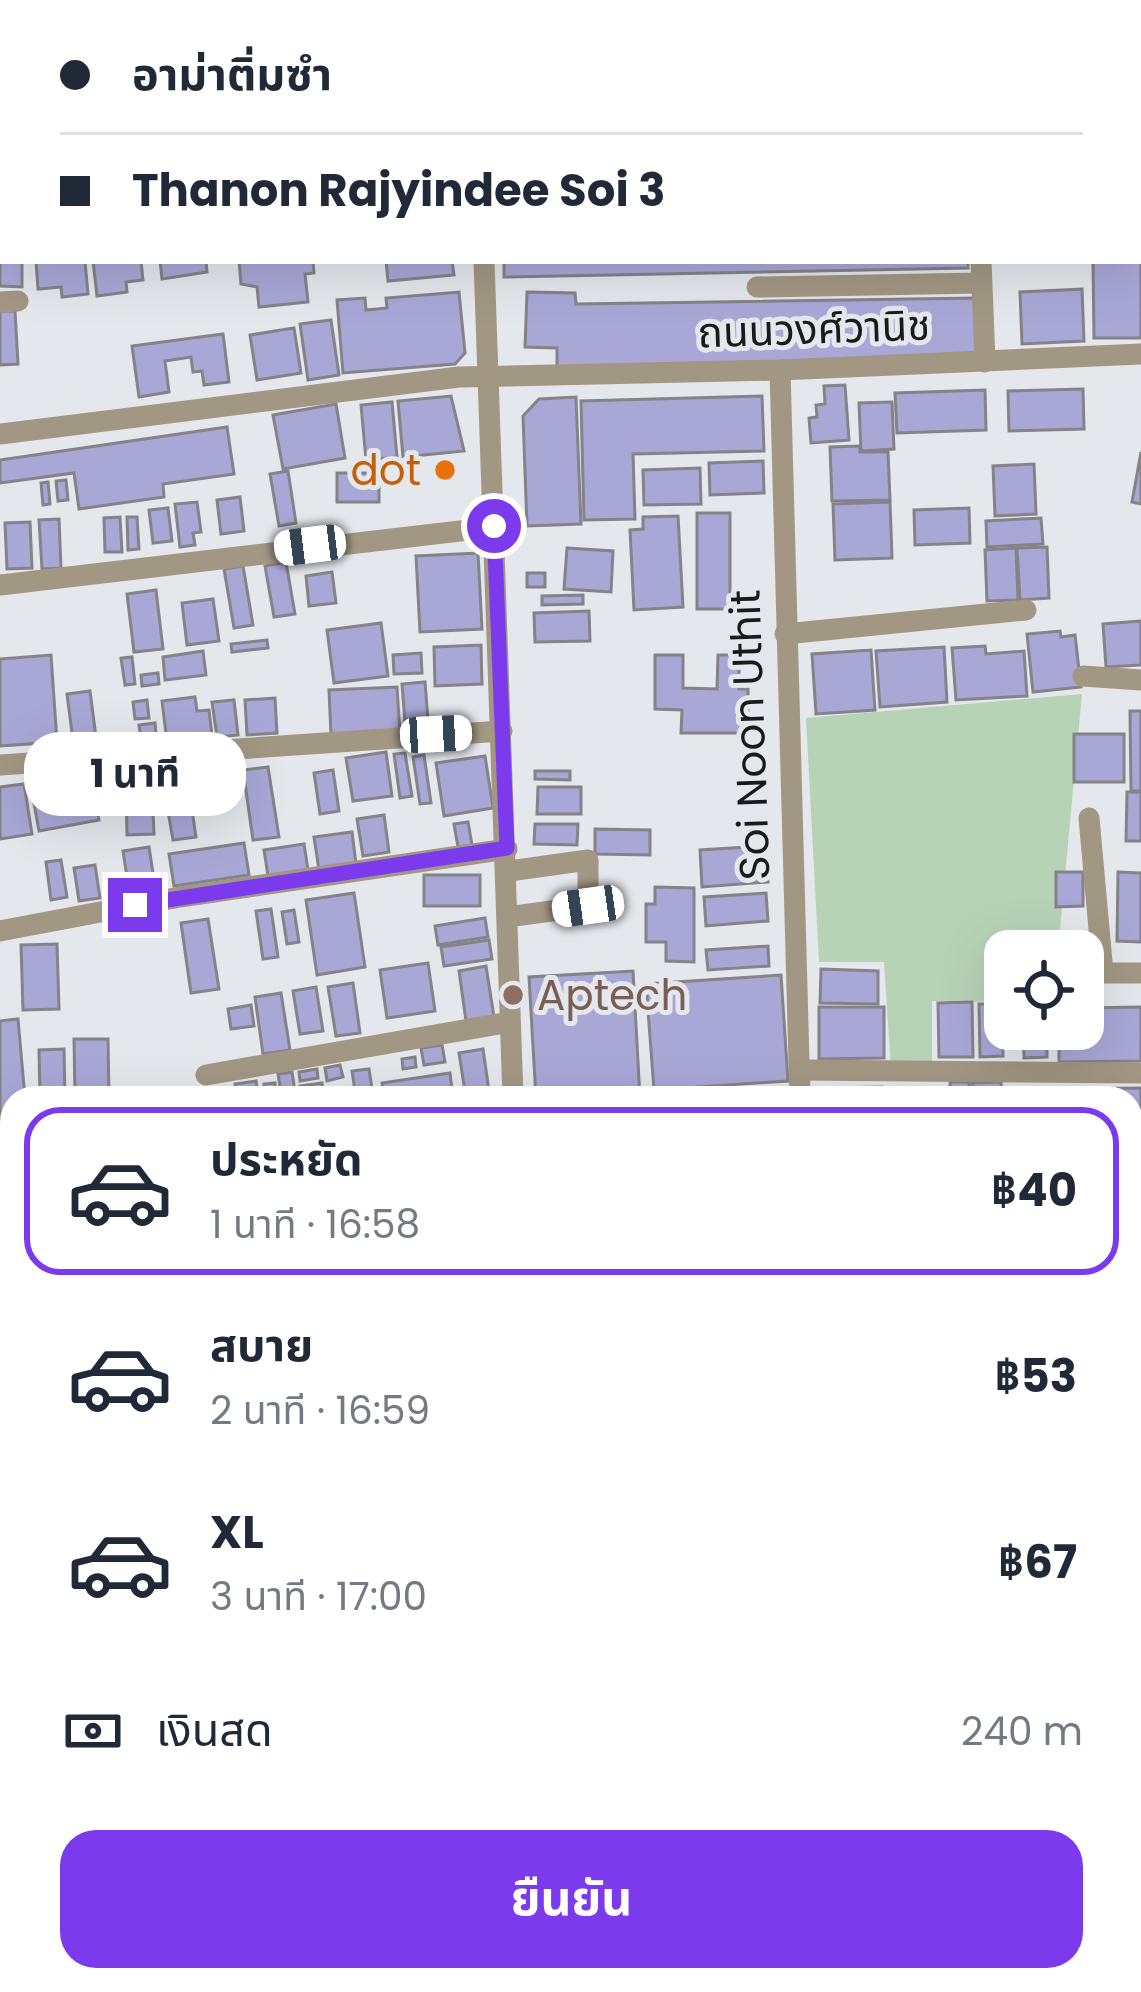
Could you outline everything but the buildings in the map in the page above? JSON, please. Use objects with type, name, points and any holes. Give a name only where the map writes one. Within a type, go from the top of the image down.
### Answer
[{"type":"street","points":[[484,264],[513,1086]]},
{"type":"street","points":[[757,287],[981,272],[985,362]]},
{"type":"street","name":"ถนนวงศ์วานิช","points":[[0,434],[459,377],[489,380],[1141,354]]},
{"type":"street","name":"Soi Noon Uthit","points":[[780,370],[800,1086]]},
{"type":"street","points":[[0,585],[494,526]]},
{"type":"street","points":[[785,634],[1026,610]]},
{"type":"street","points":[[1083,676],[1141,680]]},
{"type":"street","points":[[0,765],[502,731]]},
{"type":"street","points":[[1089,818],[1103,973],[1141,973]]},
{"type":"street","points":[[0,931],[180,897],[508,860],[588,860],[588,906],[507,917]]},
{"type":"street","points":[[206,1075],[510,1022]]},
{"type":"street","points":[[800,1070],[1141,1073]]},
{"type":"green space","points":[[1082,694],[1060,930],[984,930],[984,1002],[932,1001],[932,1062],[891,1069],[884,962],[819,962],[806,718]]},
{"type":"place","name":"dot","points":[[445,470]]},
{"type":"place","name":"Aptech","points":[[513,995]]},
{"type":"route","points":[[135,905],[507,848],[494,526]]}]
